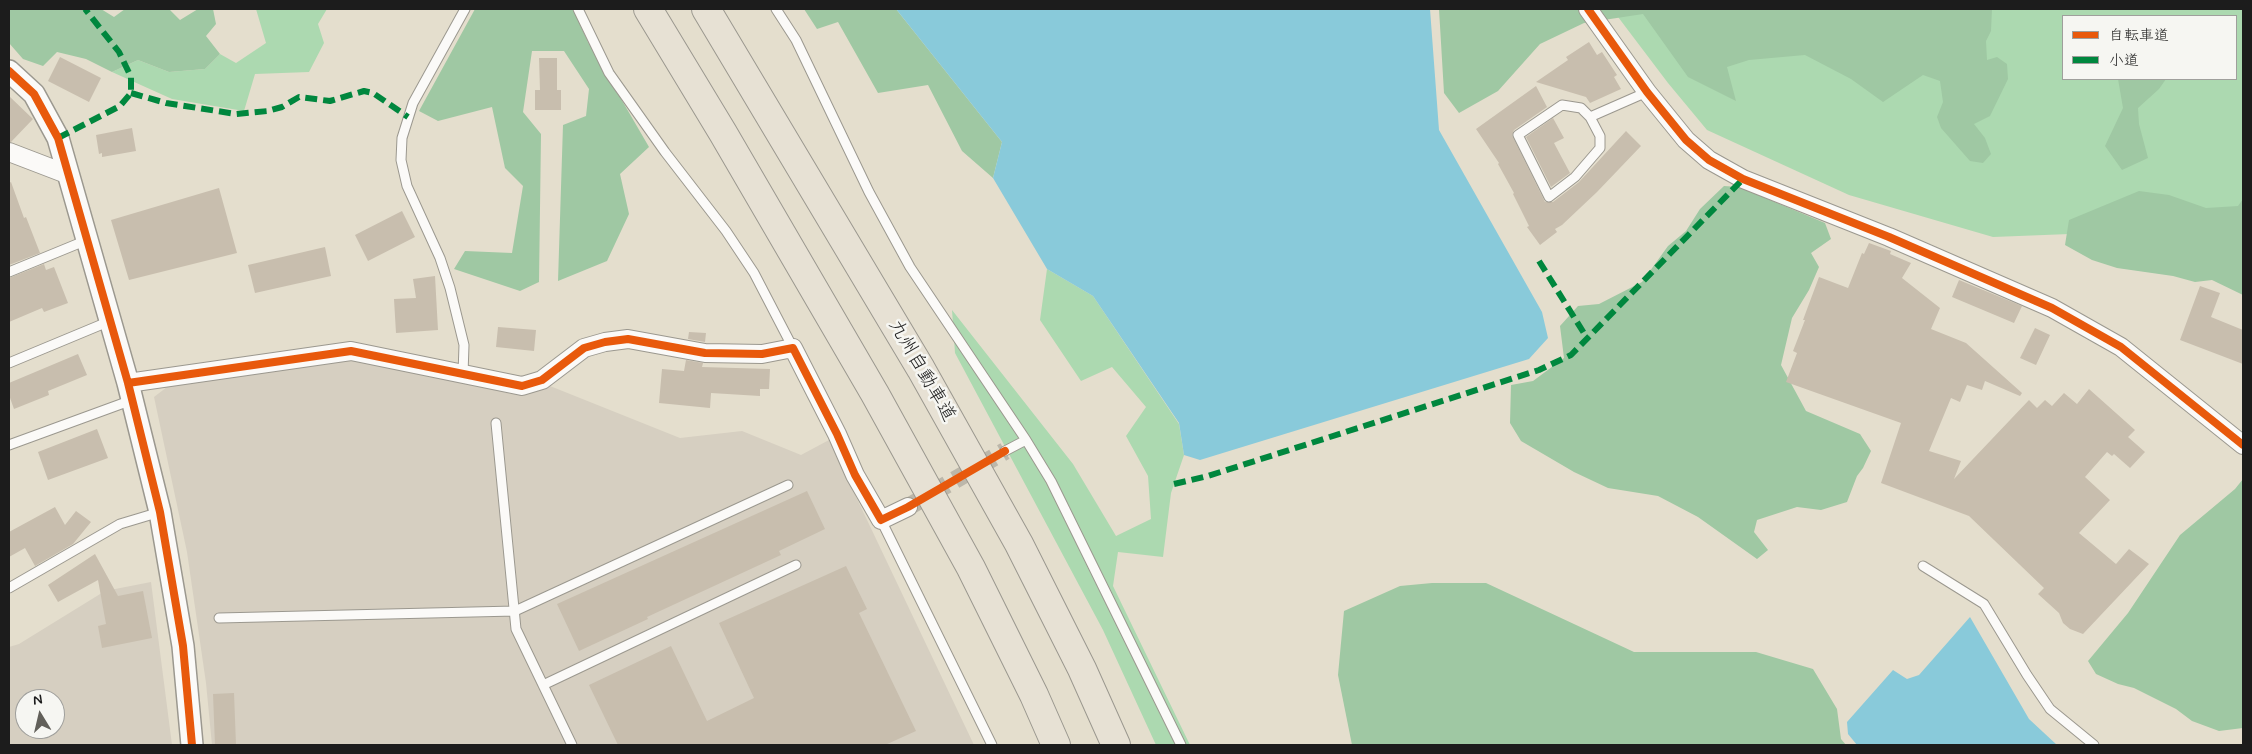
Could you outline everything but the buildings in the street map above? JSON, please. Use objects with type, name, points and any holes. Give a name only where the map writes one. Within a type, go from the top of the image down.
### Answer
[{"type":"highway","points":[[648,9],[723,133],[880,402],[970,568],[1034,695],[1056,745]]},
{"type":"highway","name":"九州自動車道","points":[[706,9],[921,369],[1009,526],[1082,669],[1116,745]]},
{"type":"street","points":[[1588,9],[1647,92],[1686,140],[1709,160],[1743,179],[1889,237],[2052,308],[2121,347],[2243,445]]},
{"type":"street","points":[[9,71],[34,94],[58,138],[130,392],[160,512],[183,646],[192,745]]},
{"type":"street","points":[[9,152],[69,175]]},
{"type":"street","points":[[130,392],[327,352],[351,351],[522,386],[542,380],[584,348],[605,342],[628,339],[705,353],[762,354],[793,348],[837,434],[855,475],[881,520],[908,507]]},
{"type":"lane","points":[[463,374],[464,345],[450,288],[440,258],[407,186],[401,160],[402,138],[413,103],[465,9]]},
{"type":"lane","points":[[578,9],[609,73],[682,175],[726,231],[754,273],[793,348]]},
{"type":"lane","points":[[776,9],[796,40],[869,192],[910,267],[1052,481],[1181,745]]},
{"type":"lane","points":[[1590,117],[1647,92]]},
{"type":"lane","points":[[1562,105],[1581,108],[1590,117],[1600,136],[1600,148],[1575,177],[1549,197],[1518,135],[1562,105]]},
{"type":"lane","points":[[9,272],[88,240]]},
{"type":"lane","points":[[9,363],[110,321]]},
{"type":"lane","points":[[9,445],[130,392]]},
{"type":"lane","points":[[496,423],[516,629],[572,745]]},
{"type":"lane","points":[[1005,451],[1026,440]]},
{"type":"lane","points":[[218,618],[515,611],[788,485]]},
{"type":"lane","points":[[9,588],[120,524],[160,512]]},
{"type":"lane","points":[[881,520],[992,745]]},
{"type":"lane","points":[[543,685],[796,565]]},
{"type":"lane","points":[[1923,566],[1984,604],[2050,709],[2094,745]]},
{"type":"shaded area","points":[[345,356],[512,394],[550,386],[680,438],[742,431],[801,455],[829,440],[974,745],[212,745],[206,683],[187,552],[154,397],[167,387]]},
{"type":"shaded area","points":[[151,582],[172,745],[9,745],[9,647],[19,644],[105,591]]},
{"type":"green space","points":[[9,9],[101,9],[114,17],[125,9],[164,9],[170,10],[180,20],[198,9],[213,9],[216,24],[206,36],[220,54],[205,69],[169,72],[138,60],[112,72],[86,59],[57,52],[43,66],[23,59],[9,43]]},
{"type":"green space","points":[[256,9],[327,9],[318,24],[324,43],[309,72],[255,74],[244,111],[172,99],[112,72],[138,60],[169,72],[205,69],[220,54],[236,63],[266,43]]},
{"type":"green space","points":[[475,9],[573,9],[588,42],[649,147],[620,174],[629,214],[607,261],[558,281],[563,125],[586,116],[589,89],[564,51],[532,51],[523,112],[541,134],[539,282],[520,291],[454,269],[465,251],[512,253],[523,186],[505,168],[492,107],[438,121],[419,111]]},
{"type":"green space","points":[[804,9],[896,9],[1002,142],[993,178],[962,151],[928,85],[878,93],[838,22],[817,29]]},
{"type":"green space","points":[[1439,9],[1992,9],[1991,31],[1986,41],[1987,60],[1997,57],[2007,64],[2008,79],[1990,116],[1974,124],[1985,138],[1991,154],[1983,163],[1970,161],[1941,128],[1937,117],[1943,102],[1940,81],[1923,75],[1883,102],[1851,79],[1805,55],[1749,60],[1727,67],[1736,101],[1688,77],[1643,14],[1584,23],[1540,44],[1498,91],[1459,113],[1444,93]]},
{"type":"green space","points":[[1612,9],[2243,9],[2243,225],[2223,228],[1993,237],[1849,195],[1707,130],[1668,83]]},
{"type":"green space","points":[[2118,80],[2165,80],[2159,89],[2138,108],[2139,124],[2148,158],[2122,170],[2105,146],[2123,108]]},
{"type":"green space","points":[[1724,186],[1739,187],[1825,223],[1831,239],[1811,253],[1819,267],[1809,290],[1792,318],[1781,365],[1806,411],[1860,434],[1871,451],[1857,476],[1847,502],[1821,510],[1797,507],[1757,520],[1754,532],[1768,550],[1757,559],[1698,517],[1658,496],[1608,488],[1574,472],[1521,441],[1510,423],[1511,385],[1533,381],[1564,358],[1560,326],[1578,306],[1599,304],[1642,282],[1668,246],[1686,231],[1700,209]]},
{"type":"green space","points":[[2139,191],[2169,195],[2206,208],[2238,206],[2243,199],[2243,295],[2212,280],[2195,282],[2173,276],[2117,268],[2092,260],[2065,245],[2069,220]]},
{"type":"green space","points":[[1047,269],[1093,296],[1179,424],[1184,455],[1171,493],[1163,557],[1118,552],[1113,586],[1190,745],[1156,745],[1103,630],[955,353],[952,310],[1073,464],[1116,536],[1151,519],[1148,476],[1126,436],[1146,407],[1112,367],[1081,381],[1040,320]]},
{"type":"green space","points":[[2243,479],[2243,728],[2219,731],[2192,721],[2176,709],[2134,688],[2118,684],[2096,674],[2088,661],[2128,613],[2180,535],[2235,489]]},
{"type":"green space","points":[[1432,583],[1486,583],[1634,652],[1756,652],[1813,669],[1837,709],[1841,739],[1846,745],[1352,745],[1338,675],[1344,611],[1400,586]]},
{"type":"water","points":[[896,9],[1430,9],[1439,130],[1542,312],[1548,338],[1529,359],[1200,460],[1184,455],[1179,423],[1093,296],[1047,269],[993,178],[1002,142]]},
{"type":"water","points":[[1970,617],[2029,719],[2057,745],[1857,745],[1848,734],[1847,722],[1893,670],[1907,679],[1919,675]]},
{"type":"tunnel","points":[[908,507],[1005,451]]},
{"type":"marked path","points":[[58,138],[120,106],[131,93],[131,77],[119,52],[85,9]]},
{"type":"marked path","points":[[131,93],[166,103],[236,114],[268,111],[282,107],[299,97],[330,101],[364,91],[373,93],[408,117]]},
{"type":"marked path","points":[[1174,484],[1208,476],[1539,370],[1571,355],[1743,179]]},
{"type":"marked path","points":[[1539,261],[1587,338]]},
{"type":"cycle path","points":[[1588,9],[1647,92],[1686,140],[1709,160],[1743,179],[1889,237],[2052,308],[2121,347],[2243,445]]},
{"type":"cycle path","points":[[9,71],[34,94],[58,138],[128,383],[160,512],[183,646],[192,745]]},
{"type":"cycle path","points":[[128,383],[351,351],[522,386],[542,380],[584,348],[605,342],[628,339],[705,353],[762,354],[793,348],[837,434],[855,475],[881,520],[908,507],[1005,451]]}]
